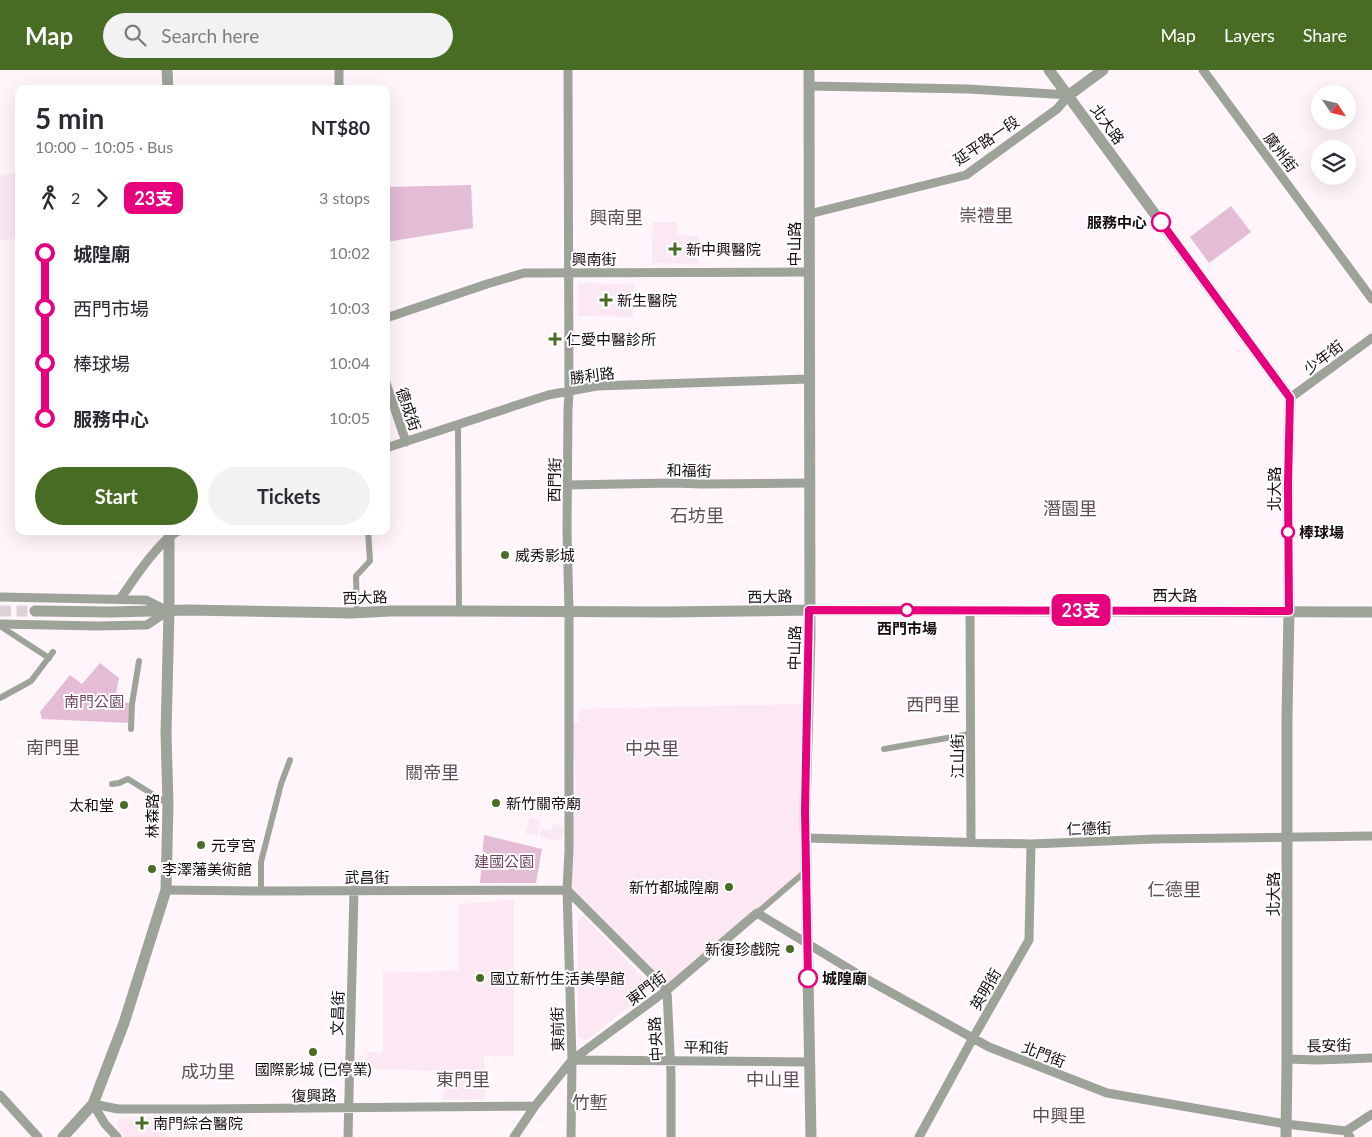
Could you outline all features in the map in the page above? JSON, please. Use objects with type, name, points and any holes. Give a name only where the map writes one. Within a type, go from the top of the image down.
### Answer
[{"type":"street","points":[[168,70],[168,85]]},
{"type":"street","points":[[339,70],[339,85]]},
{"type":"street","name":"西門街","points":[[568,70],[568,890]]},
{"type":"street","name":"中山路","points":[[809,70],[809,610],[805,810],[811,1137]]},
{"type":"street","name":"北大路","points":[[1049,70],[1290,398],[1288,484],[1286,1137]]},
{"type":"street","name":"延平路一段","points":[[809,214],[966,175],[1057,108],[1069,96],[1103,70]]},
{"type":"street","name":"廣州街","points":[[1203,70],[1372,299]]},
{"type":"street","points":[[809,86],[968,89],[1069,96]]},
{"type":"street","name":"興南街","points":[[390,317],[524,273],[809,272]]},
{"type":"street","name":"少年街","points":[[1290,398],[1372,338]]},
{"type":"street","name":"勝利路","points":[[390,447],[548,395],[597,386],[809,379]]},
{"type":"street","name":"德成街","points":[[390,395],[406,442]]},
{"type":"street","points":[[458,425],[459,611]]},
{"type":"street","name":"和福街","points":[[568,485],[809,483]]},
{"type":"street","points":[[120,599],[142,567],[170,535]]},
{"type":"street","name":"林森路","points":[[63,1137],[94,1104],[124,1023],[166,890],[168,804],[166,733],[172,535]]},
{"type":"street","points":[[356,613],[356,576],[370,561],[368,535]]},
{"type":"street","name":"西大路","points":[[0,597],[146,600],[169,611]]},
{"type":"street","name":"西大路","points":[[35,611],[189,610],[356,613],[390,611],[666,612],[809,610],[1372,612]]},
{"type":"street","name":"江山街","points":[[970,610],[971,842]]},
{"type":"street","name":"西大路","points":[[0,625],[97,626],[147,624],[169,611]]},
{"type":"street","points":[[0,625],[51,655],[31,681],[0,698]]},
{"type":"street","points":[[130,729],[139,661]]},
{"type":"street","points":[[884,749],[970,734]]},
{"type":"street","points":[[261,891],[261,862],[281,784],[290,760]]},
{"type":"street","points":[[112,784],[128,779],[168,804]]},
{"type":"street","name":"仁德街","points":[[806,838],[1031,844],[1156,839],[1372,836]]},
{"type":"street","name":"英明街","points":[[919,1137],[973,1038],[1030,940],[1031,844]]},
{"type":"street","name":"東門街","points":[[514,1137],[535,1106],[572,1060],[667,990],[806,871]]},
{"type":"street","name":"武昌街","points":[[166,890],[568,890]]},
{"type":"street","name":"文昌街","points":[[348,1137],[354,890]]},
{"type":"street","points":[[568,890],[667,990]]},
{"type":"street","name":"東前街","points":[[568,890],[572,1137]]},
{"type":"street","name":"北門街","points":[[756,914],[861,976],[989,1047],[1108,1093],[1348,1134]]},
{"type":"street","name":"中央路","points":[[667,990],[670,1060],[670,1137]]},
{"type":"street","name":"長安街","points":[[1287,1059],[1372,1058]]},
{"type":"street","name":"平和街","points":[[572,1060],[810,1062]]},
{"type":"street","points":[[0,1095],[38,1137]]},
{"type":"street","points":[[94,1104],[105,1124],[117,1137]]},
{"type":"street","name":"復興路","points":[[94,1104],[118,1109],[535,1106]]},
{"type":"street","points":[[1348,1134],[1372,1114]]},
{"type":"shaded area","points":[[15,173],[15,239],[0,241],[0,176]]},
{"type":"shaded area","name":"新中興醫院","points":[[653,222],[677,222],[677,235],[699,236],[698,264],[652,263]]},
{"type":"shaded area","name":"新生醫院","points":[[579,283],[634,284],[633,317],[578,316]]},
{"type":"shaded area","points":[[801,704],[801,717],[807,718],[806,871],[667,988],[568,891],[576,793],[573,722],[579,722],[579,709]]},
{"type":"shaded area","points":[[530,817],[541,820],[537,836],[525,833]]},
{"type":"shaded area","points":[[552,824],[564,826],[563,837],[560,840],[555,841],[539,836],[542,828],[552,831]]},
{"type":"shaded area","points":[[514,900],[514,1056],[484,1056],[485,1099],[443,1100],[444,1071],[366,1069],[367,1052],[383,1053],[383,972],[459,971],[459,904]]},
{"type":"shaded area","points":[[583,916],[647,982],[647,992],[587,1040],[578,1036],[578,920]]},
{"type":"shaded area","name":"南門綜合醫院","points":[[165,1117],[165,1137],[125,1137],[117,1128],[119,1118]]},
{"type":"green space","points":[[471,185],[473,228],[390,241],[390,187]]},
{"type":"green space","points":[[1231,206],[1251,232],[1209,263],[1190,237]]},
{"type":"green space","name":"南門公園","points":[[100,663],[119,678],[115,698],[130,703],[129,723],[42,719],[40,712],[70,675],[82,684]]},
{"type":"green space","name":"建國公園","points":[[484,835],[542,849],[536,883],[480,883]]},
{"type":"tunnel","points":[[0,611],[35,611]]},
{"type":"bus line","name":"23支","points":[[808,978],[805,810],[810,636],[809,610],[1289,611],[1288,484],[1290,398],[1161,222]]},
{"type":"place","name":"服務中心","points":[[1161,222]]},
{"type":"place","name":"新中興醫院","points":[[675,249]]},
{"type":"place","name":"新生醫院","points":[[606,300]]},
{"type":"place","name":"仁愛中醫診所","points":[[555,339]]},
{"type":"place","name":"棒球場","points":[[1288,532]]},
{"type":"place","name":"威秀影城","points":[[505,555]]},
{"type":"place","name":"西門市場","points":[[907,610]]},
{"type":"place","name":"新竹關帝廟","points":[[496,803]]},
{"type":"place","name":"太和堂","points":[[124,805]]},
{"type":"place","name":"元亨宮","points":[[201,845]]},
{"type":"place","name":"李澤藩美術館","points":[[152,869]]},
{"type":"place","name":"新竹都城隍廟","points":[[729,887]]},
{"type":"place","name":"新復珍戲院","points":[[790,949]]},
{"type":"place","name":"國立新竹生活美學館","points":[[480,978]]},
{"type":"place","name":"城隍廟","points":[[808,978]]},
{"type":"place","name":"國際影城 (已停業)","points":[[313,1052]]},
{"type":"place","name":"南門綜合醫院","points":[[142,1123]]},
{"type":"district","name":"崇禮里","points":[[986,215]]},
{"type":"district","name":"興南里","points":[[616,217]]},
{"type":"district","name":"潛園里","points":[[1070,508]]},
{"type":"district","name":"石坊里","points":[[697,515]]},
{"type":"district","name":"西門里","points":[[933,704]]},
{"type":"district","name":"南門里","points":[[53,747]]},
{"type":"district","name":"中央里","points":[[652,748]]},
{"type":"district","name":"關帝里","points":[[432,772]]},
{"type":"district","name":"仁德里","points":[[1174,889]]},
{"type":"district","name":"成功里","points":[[208,1071]]},
{"type":"district","name":"東門里","points":[[463,1079]]},
{"type":"district","name":"中山里","points":[[773,1079]]},
{"type":"district","name":"竹塹","points":[[590,1102]]},
{"type":"district","name":"中興里","points":[[1059,1115]]}]
